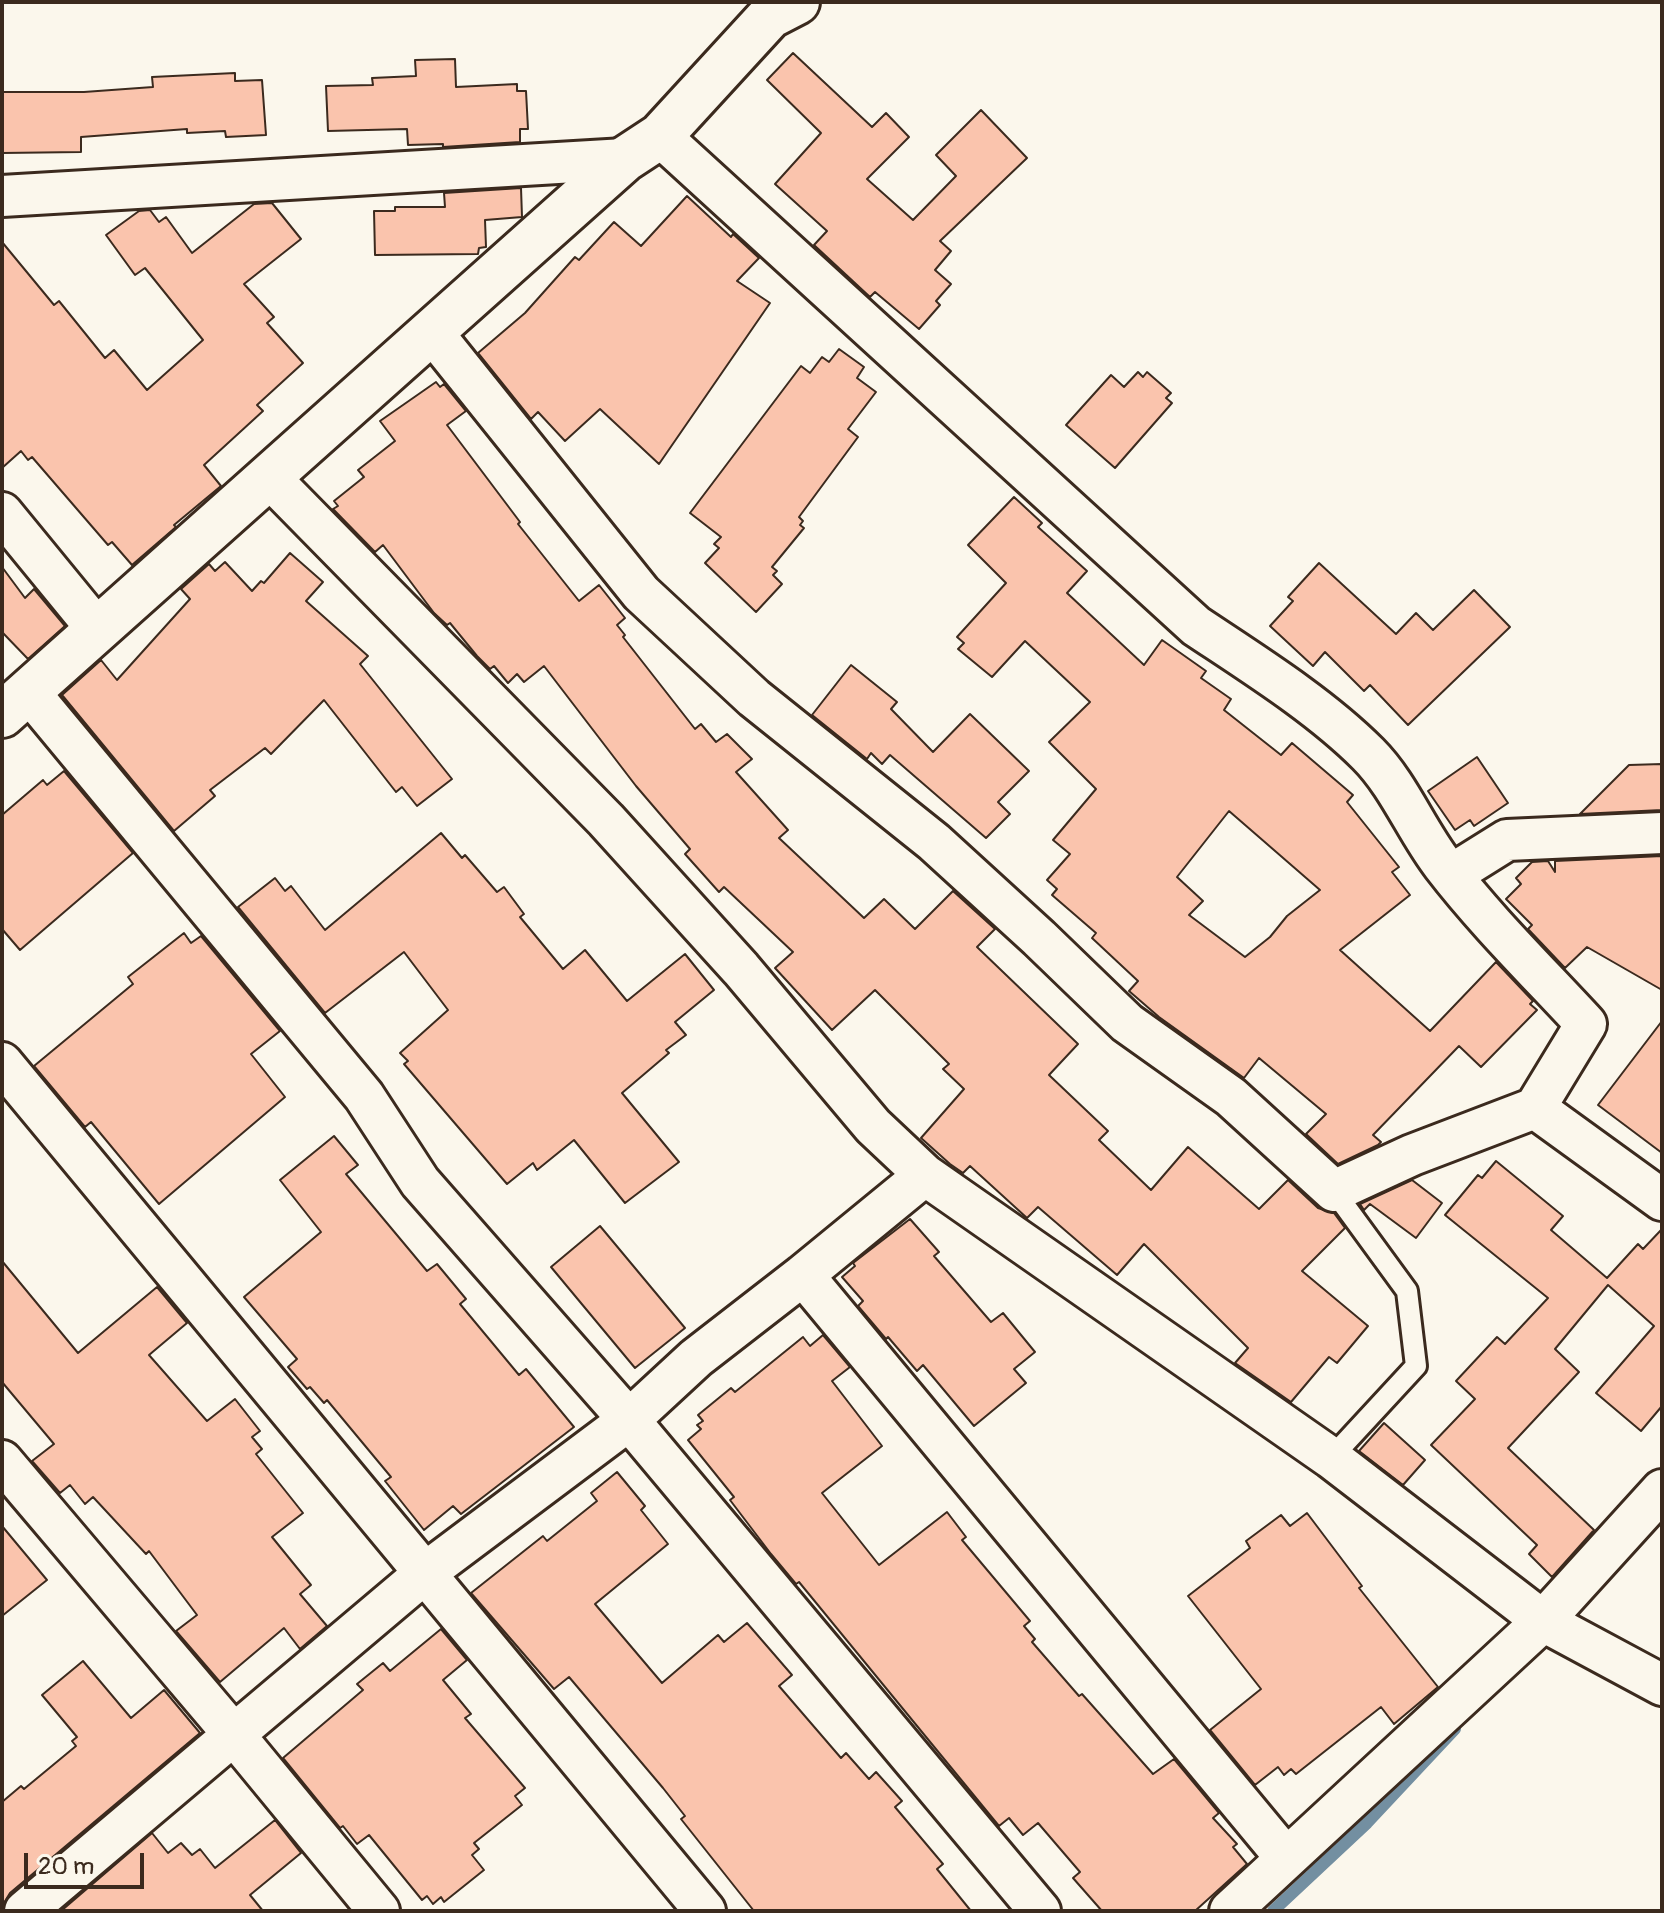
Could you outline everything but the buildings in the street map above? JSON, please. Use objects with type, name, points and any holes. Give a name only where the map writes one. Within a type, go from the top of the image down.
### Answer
[{"type":"street","points":[[797,2],[770,16],[660,136],[625,159],[15,703],[364,1096],[420,1182],[629,1420],[1040,1911]]},
{"type":"street","points":[[432,332],[641,593],[754,698],[934,842],[1127,1023],[1231,1097],[1334,1191],[1412,1155],[1535,1108],[1586,1024],[1451,875],[1369,755],[1289,688],[1196,626],[660,136]]},
{"type":"street","points":[[2,196],[625,159]]},
{"type":"street","points":[[270,478],[606,820],[741,969],[873,1126],[925,1175],[1331,1458],[1543,1621],[1662,1685]]},
{"type":"street","points":[[2,513],[97,629]]},
{"type":"street","points":[[1451,875],[1507,840],[1662,833]]},
{"type":"street","points":[[2,1063],[705,1911]]},
{"type":"street","points":[[1535,1108],[1662,1200]]},
{"type":"street","points":[[25,1911],[425,1573],[629,1420],[696,1358],[925,1175]]},
{"type":"street","points":[[803,1275],[1286,1858]]},
{"type":"street","points":[[2,1461],[379,1911]]},
{"type":"street","points":[[1230,1911],[1543,1621],[1662,1490]]},
{"type":"lane","points":[[1331,1458],[1416,1366],[1407,1291],[1334,1191]]},
{"type":"waterway","points":[[1273,1911],[1367,1823],[1455,1729]]}]
